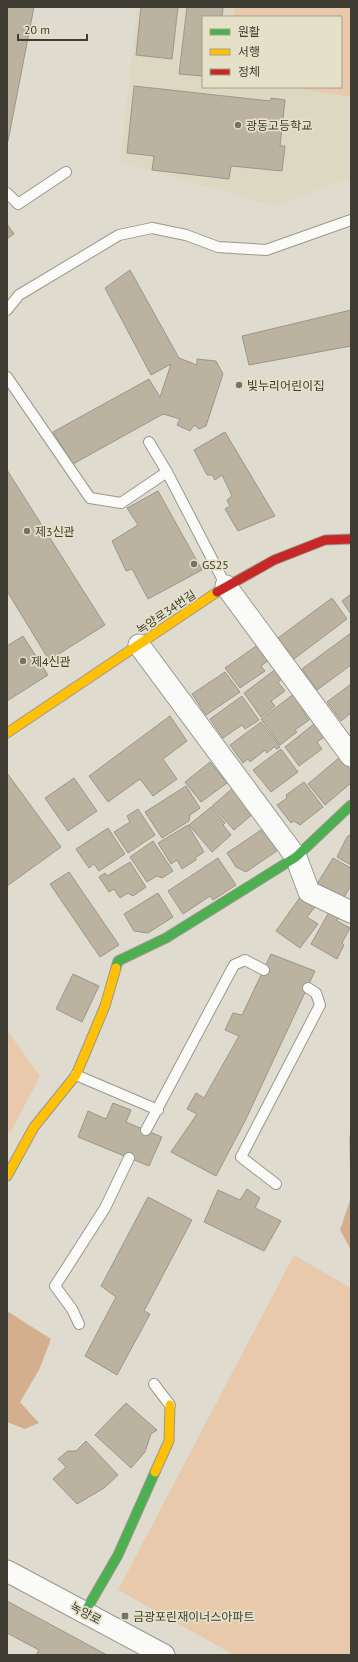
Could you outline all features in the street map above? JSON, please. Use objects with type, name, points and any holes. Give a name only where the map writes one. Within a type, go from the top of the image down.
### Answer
[{"type":"street","name":"녹양로34번길","points":[[7,733],[226,586],[274,560],[325,540],[351,539]]},
{"type":"street","points":[[226,586],[351,756]]},
{"type":"street","points":[[139,645],[296,857],[309,892],[351,912]]},
{"type":"street","points":[[7,1176],[34,1127],[76,1075],[105,1006],[118,961],[166,938],[296,857],[351,805]]},
{"type":"street","points":[[85,1612],[118,1555],[169,1441],[170,1405]]},
{"type":"street","name":"녹양로","points":[[7,1571],[164,1655]]},
{"type":"lane","points":[[7,193],[18,204],[66,172]]},
{"type":"lane","points":[[7,310],[19,295],[119,235],[152,228],[186,235],[218,247],[266,250],[351,220]]},
{"type":"lane","points":[[7,377],[90,498],[121,503],[167,472]]},
{"type":"lane","points":[[148,442],[167,472],[226,586]]},
{"type":"lane","points":[[146,1130],[234,965],[245,960],[264,970]]},
{"type":"lane","points":[[276,1184],[241,1157],[320,1005],[316,993],[308,988]]},
{"type":"lane","points":[[76,1075],[158,1110]]},
{"type":"lane","points":[[79,1324],[72,1309],[55,1286],[105,1208],[129,1158]]},
{"type":"lane","points":[[154,1384],[170,1405]]},
{"type":"shaded area","name":"광동고등학교","points":[[137,7],[351,7],[351,178],[274,206],[120,162]]},
{"type":"shaded area","points":[[235,7],[351,7],[351,97],[296,88],[342,88],[342,16],[234,16]]},
{"type":"shaded area","points":[[7,1030],[40,1076],[11,1132],[7,1132]]},
{"type":"shaded area","points":[[351,1132],[351,1197],[349,1138]]},
{"type":"shaded area","points":[[351,1197],[351,1250],[340,1230]]},
{"type":"shaded area","points":[[294,1255],[351,1288],[351,1655],[234,1655],[118,1590]]},
{"type":"shaded area","points":[[7,1311],[51,1339],[39,1370],[20,1402],[39,1423],[25,1429],[7,1422]]},
{"type":"building","points":[[7,7],[34,7],[8,141],[7,141]]},
{"type":"building","points":[[141,7],[178,7],[172,59],[136,55]]},
{"type":"building","points":[[187,7],[223,7],[222,16],[202,16],[202,76],[179,74]]},
{"type":"building","points":[[134,86],[270,101],[271,98],[285,100],[280,146],[285,146],[282,171],[231,166],[229,179],[152,170],[154,156],[127,153]]},
{"type":"building","points":[[7,224],[14,234],[7,239]]},
{"type":"building","points":[[130,270],[179,358],[197,365],[197,359],[216,361],[223,374],[206,426],[199,429],[194,425],[190,431],[177,425],[180,419],[163,414],[73,464],[53,432],[149,379],[160,397],[171,364],[151,375],[105,288]]},
{"type":"building","points":[[351,310],[351,346],[249,365],[242,336]]},
{"type":"building","points":[[225,432],[275,516],[238,531],[225,509],[230,506],[227,500],[232,496],[222,475],[215,480],[212,475],[207,475],[194,450]]},
{"type":"building","name":"제3신관","points":[[7,470],[105,625],[49,660],[7,591]]},
{"type":"building","points":[[158,491],[202,570],[148,599],[132,569],[126,571],[112,541],[138,525],[127,508]]},
{"type":"building","points":[[351,594],[351,614],[342,601]]},
{"type":"building","points":[[332,598],[347,619],[294,659],[278,638]]},
{"type":"building","points":[[351,633],[351,665],[317,690],[302,669]]},
{"type":"building","name":"제4신관","points":[[23,636],[48,675],[7,701],[7,646]]},
{"type":"building","points":[[259,644],[270,659],[261,666],[265,671],[240,688],[225,668]]},
{"type":"building","points":[[276,669],[282,679],[278,682],[285,691],[271,701],[275,706],[261,717],[244,693]]},
{"type":"building","points":[[225,672],[240,692],[206,715],[192,694]]},
{"type":"building","points":[[351,684],[351,713],[341,721],[327,702]]},
{"type":"building","points":[[295,693],[305,706],[303,711],[309,720],[295,730],[297,732],[280,745],[261,719]]},
{"type":"building","points":[[242,696],[259,720],[245,729],[242,725],[223,738],[210,719]]},
{"type":"building","points":[[170,716],[187,741],[163,759],[177,779],[153,796],[140,779],[108,802],[89,776]]},
{"type":"building","points":[[261,722],[280,747],[277,749],[274,747],[267,753],[265,750],[250,762],[248,759],[243,763],[230,745]]},
{"type":"building","points":[[314,724],[324,737],[317,742],[322,749],[299,766],[285,747]]},
{"type":"building","points":[[281,749],[298,772],[271,792],[253,770]]},
{"type":"building","points":[[340,757],[351,771],[351,783],[325,805],[308,784]]},
{"type":"building","points":[[210,762],[227,783],[201,802],[185,782]]},
{"type":"building","points":[[7,773],[61,847],[7,886]]},
{"type":"building","points":[[74,778],[97,811],[68,831],[45,798]]},
{"type":"building","points":[[304,782],[323,807],[300,825],[294,821],[291,823],[277,805],[287,798],[286,795]]},
{"type":"building","points":[[186,786],[200,808],[190,815],[189,821],[162,838],[145,812]]},
{"type":"building","points":[[233,788],[254,813],[234,830],[212,806]]},
{"type":"building","points":[[211,807],[225,823],[223,825],[231,835],[212,852],[189,825]]},
{"type":"building","points":[[138,809],[155,835],[128,853],[114,832],[130,822],[127,816]]},
{"type":"building","points":[[188,825],[204,852],[195,858],[196,860],[182,869],[177,860],[171,864],[158,843]]},
{"type":"building","points":[[267,826],[281,848],[246,872],[236,867],[227,853]]},
{"type":"building","points":[[108,828],[125,854],[99,871],[94,864],[89,868],[76,849]]},
{"type":"building","points":[[351,834],[351,865],[337,857],[347,837]]},
{"type":"building","points":[[153,841],[173,871],[162,878],[157,876],[147,882],[130,857]]},
{"type":"building","points":[[218,858],[236,885],[213,900],[210,896],[183,914],[168,891]]},
{"type":"building","points":[[333,858],[351,868],[351,887],[343,899],[317,884]]},
{"type":"building","points":[[130,862],[146,887],[133,896],[128,893],[120,898],[114,889],[109,892],[99,877],[105,873],[107,876]]},
{"type":"building","points":[[69,872],[119,945],[100,957],[50,884]]},
{"type":"building","points":[[158,893],[173,917],[148,933],[134,931],[124,914]]},
{"type":"building","points":[[301,896],[315,907],[307,917],[318,924],[300,948],[276,931]]},
{"type":"building","points":[[329,912],[339,917],[337,921],[350,928],[342,943],[344,945],[337,959],[311,944]]},
{"type":"building","points":[[271,954],[315,971],[245,1121],[216,1176],[171,1152],[197,1114],[187,1109],[196,1093],[204,1098],[239,1036],[225,1030],[233,1013],[242,1015]]},
{"type":"building","points":[[73,974],[99,986],[82,1022],[56,1009]]},
{"type":"building","points":[[113,1103],[131,1110],[126,1122],[162,1137],[149,1166],[78,1137],[88,1111],[106,1119]]},
{"type":"building","points":[[247,1189],[260,1198],[255,1208],[281,1221],[264,1251],[204,1222],[218,1190],[240,1200]]},
{"type":"building","points":[[148,1197],[192,1220],[144,1311],[150,1314],[117,1375],[85,1356],[116,1297],[101,1286]]},
{"type":"building","points":[[126,1403],[157,1430],[151,1434],[145,1452],[131,1468],[95,1435]]},
{"type":"building","points":[[86,1441],[118,1475],[104,1488],[77,1504],[53,1479],[66,1467],[58,1459],[68,1451],[76,1451]]},
{"type":"building","points":[[7,1601],[107,1655],[36,1655],[39,1650],[7,1633]]},
{"type":"traffic: fast","points":[[116,968],[118,961],[166,938],[296,857],[351,805]]},
{"type":"traffic: fast","points":[[85,1612],[118,1555],[155,1472]]},
{"type":"traffic: slow","points":[[7,733],[217,592]]},
{"type":"traffic: slow","points":[[7,1176],[34,1127],[76,1075],[105,1006],[116,968]]},
{"type":"traffic: slow","points":[[155,1472],[169,1441],[170,1405]]},
{"type":"traffic: jam","points":[[217,592],[274,560],[325,540],[351,539]]},
{"type":"place","name":"광동고등학교","points":[[238,125]]},
{"type":"place","name":"빛누리어린이집","points":[[239,385]]},
{"type":"place","name":"제3신관","points":[[27,531]]},
{"type":"place","name":"GS25","points":[[194,564]]},
{"type":"place","name":"제4신관","points":[[23,661]]},
{"type":"place","name":"금광포린재이너스아파트","points":[[125,1616]]}]
